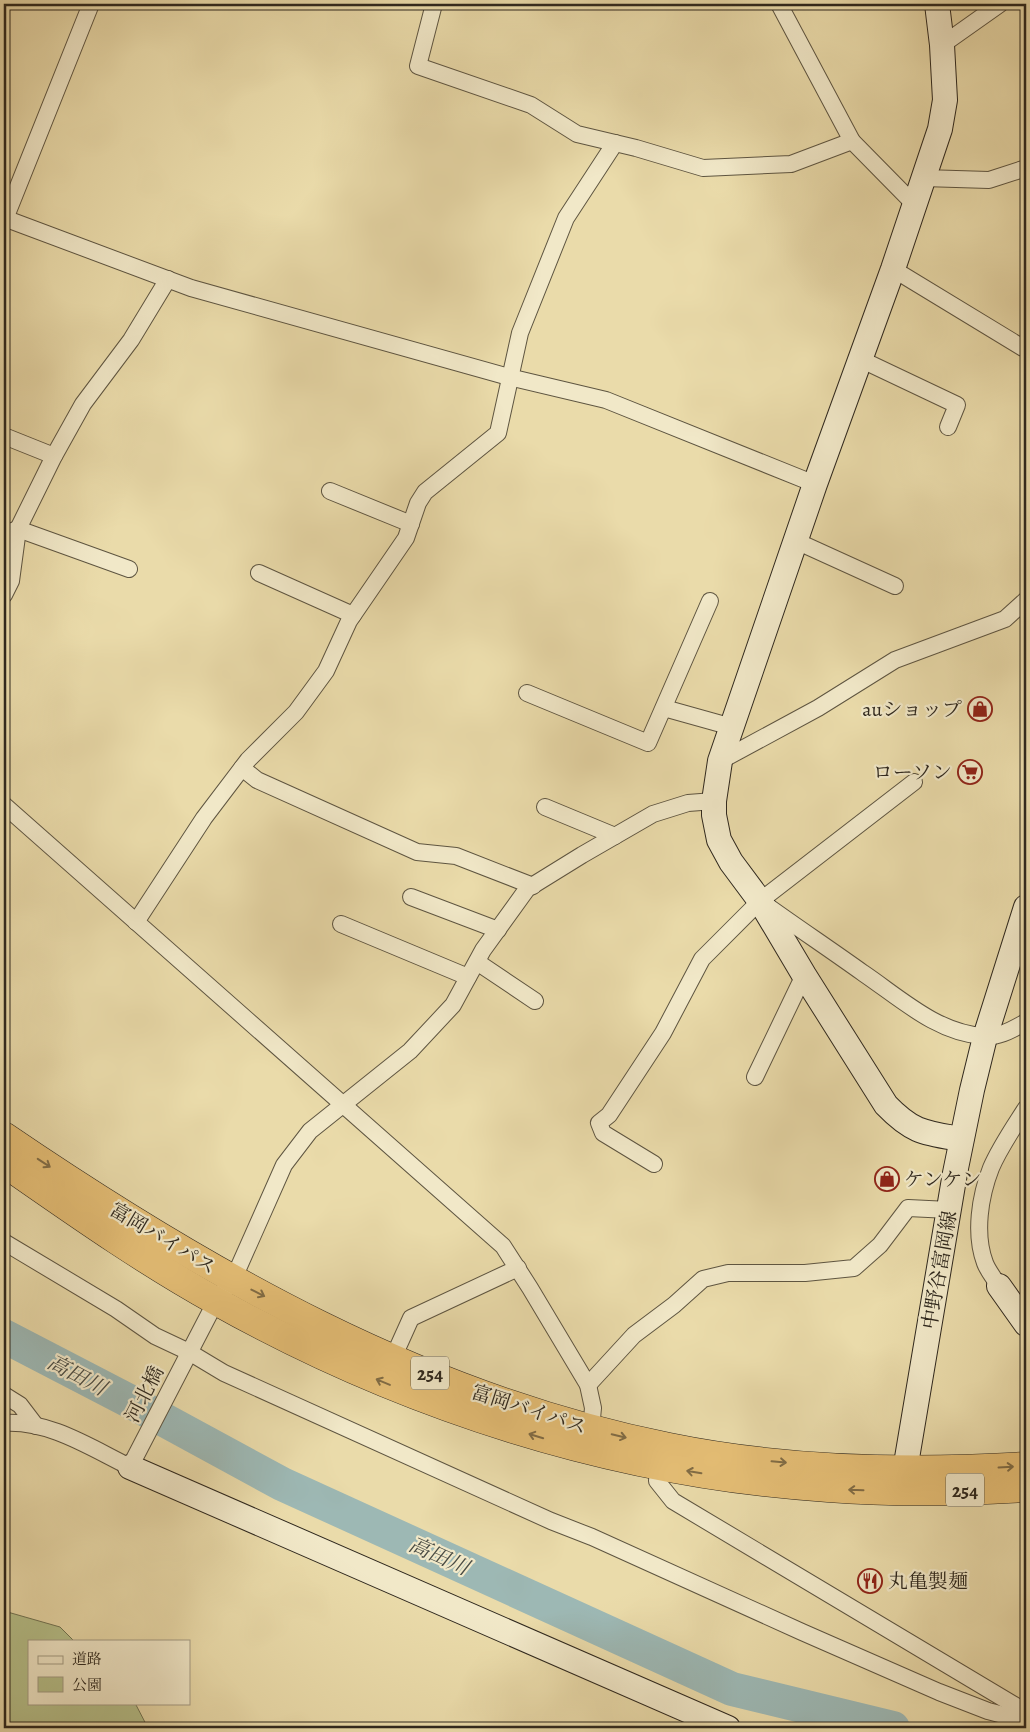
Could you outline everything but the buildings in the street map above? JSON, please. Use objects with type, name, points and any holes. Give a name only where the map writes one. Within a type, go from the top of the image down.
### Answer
[{"type":"highway","name":"富岡バイパス","points":[[4,1136],[134,1221],[233,1280],[318,1324],[393,1358],[499,1401],[591,1430],[670,1448],[749,1460],[828,1466],[905,1481],[1026,1488]]},
{"type":"highway","name":"富岡バイパス","points":[[4,1163],[120,1243],[216,1301],[303,1346],[349,1368],[444,1406],[538,1437],[658,1466],[746,1480],[818,1488],[905,1481],[1026,1466]]},
{"type":"street","points":[[91,4],[5,219],[191,288],[510,377],[606,400],[815,484]]},
{"type":"street","points":[[434,4],[418,66],[531,105],[577,134],[702,168],[791,164],[852,141]]},
{"type":"street","points":[[779,4],[852,141],[914,204]]},
{"type":"street","points":[[937,4],[942,45],[945,100],[940,129],[893,269],[815,484],[720,761],[714,801],[714,815],[719,840],[731,862],[760,901],[804,976],[886,1105],[897,1117],[923,1132],[962,1139]]},
{"type":"street","points":[[942,45],[1000,4]]},
{"type":"street","points":[[136,922],[204,818],[248,760],[296,712],[326,671],[354,615],[406,538],[418,503],[424,492],[498,433],[520,333],[566,218],[615,143]]},
{"type":"street","points":[[923,178],[989,180],[1026,168]]},
{"type":"street","points":[[893,269],[1023,348],[1026,348]]},
{"type":"street","points":[[4,595],[11,581],[11,532],[83,404],[131,340],[168,279]]},
{"type":"street","points":[[860,360],[957,405],[948,427]]},
{"type":"street","points":[[4,436],[54,456]]},
{"type":"street","points":[[330,491],[411,524]]},
{"type":"street","points":[[4,521],[11,532],[128,569]]},
{"type":"street","points":[[796,541],[895,586]]},
{"type":"street","points":[[259,573],[354,615]]},
{"type":"street","points":[[720,761],[818,708],[895,660],[1005,619],[1026,600]]},
{"type":"street","points":[[527,693],[648,742],[710,601]]},
{"type":"street","points":[[664,708],[732,727]]},
{"type":"street","points":[[242,768],[257,780],[417,852],[456,856],[533,886]]},
{"type":"street","points":[[654,1164],[603,1133],[599,1123],[609,1116],[663,1033],[702,959],[760,901],[914,782]]},
{"type":"street","name":"河北橋","points":[[133,1462],[216,1301],[233,1280],[284,1165],[310,1132],[410,1051],[453,1005],[477,962],[527,889],[653,814],[688,803],[714,801]]},
{"type":"street","points":[[4,805],[503,1246],[588,1385],[593,1408],[591,1430]]},
{"type":"street","points":[[545,807],[615,836]]},
{"type":"street","points":[[410,897],[498,930]]},
{"type":"street","points":[[760,901],[937,1022],[952,1030],[970,1035],[993,1036],[1011,1030],[1026,1022]]},
{"type":"street","name":"中野谷富岡線","points":[[905,1481],[949,1210],[972,1090],[985,1036],[1026,907]]},
{"type":"street","points":[[341,924],[468,977]]},
{"type":"street","points":[[477,962],[535,1001]]},
{"type":"street","points":[[755,1077],[804,976]]},
{"type":"street","points":[[1026,1108],[992,1167],[986,1182],[979,1229],[985,1264],[1026,1324]]},
{"type":"street","points":[[588,1385],[634,1335],[674,1305],[703,1279],[728,1273],[805,1273],[854,1268],[880,1245],[908,1208],[949,1210]]},
{"type":"street","points":[[4,1242],[116,1309],[155,1336],[189,1352],[224,1373],[802,1632],[988,1712],[1026,1721]]},
{"type":"street","points":[[393,1358],[411,1318],[518,1268]]},
{"type":"street","points":[[4,1395],[20,1404],[36,1426]]},
{"type":"street","points":[[4,1423],[36,1426],[133,1462],[728,1728]]},
{"type":"street","points":[[658,1466],[657,1481],[673,1501],[1026,1712]]},
{"type":"green space","points":[[4,1611],[60,1627],[73,1640],[28,1640],[28,1704],[136,1704],[148,1728],[4,1728]]},
{"type":"waterway","name":"高田川","points":[[4,1336],[282,1484],[732,1689],[893,1728]]},
{"type":"place","name":"auショップ","points":[[980,709]]},
{"type":"place","name":"ローソン","points":[[970,772]]},
{"type":"place","name":"ケンケン","points":[[887,1179]]},
{"type":"place","name":"丸亀製麺","points":[[870,1581]]}]
